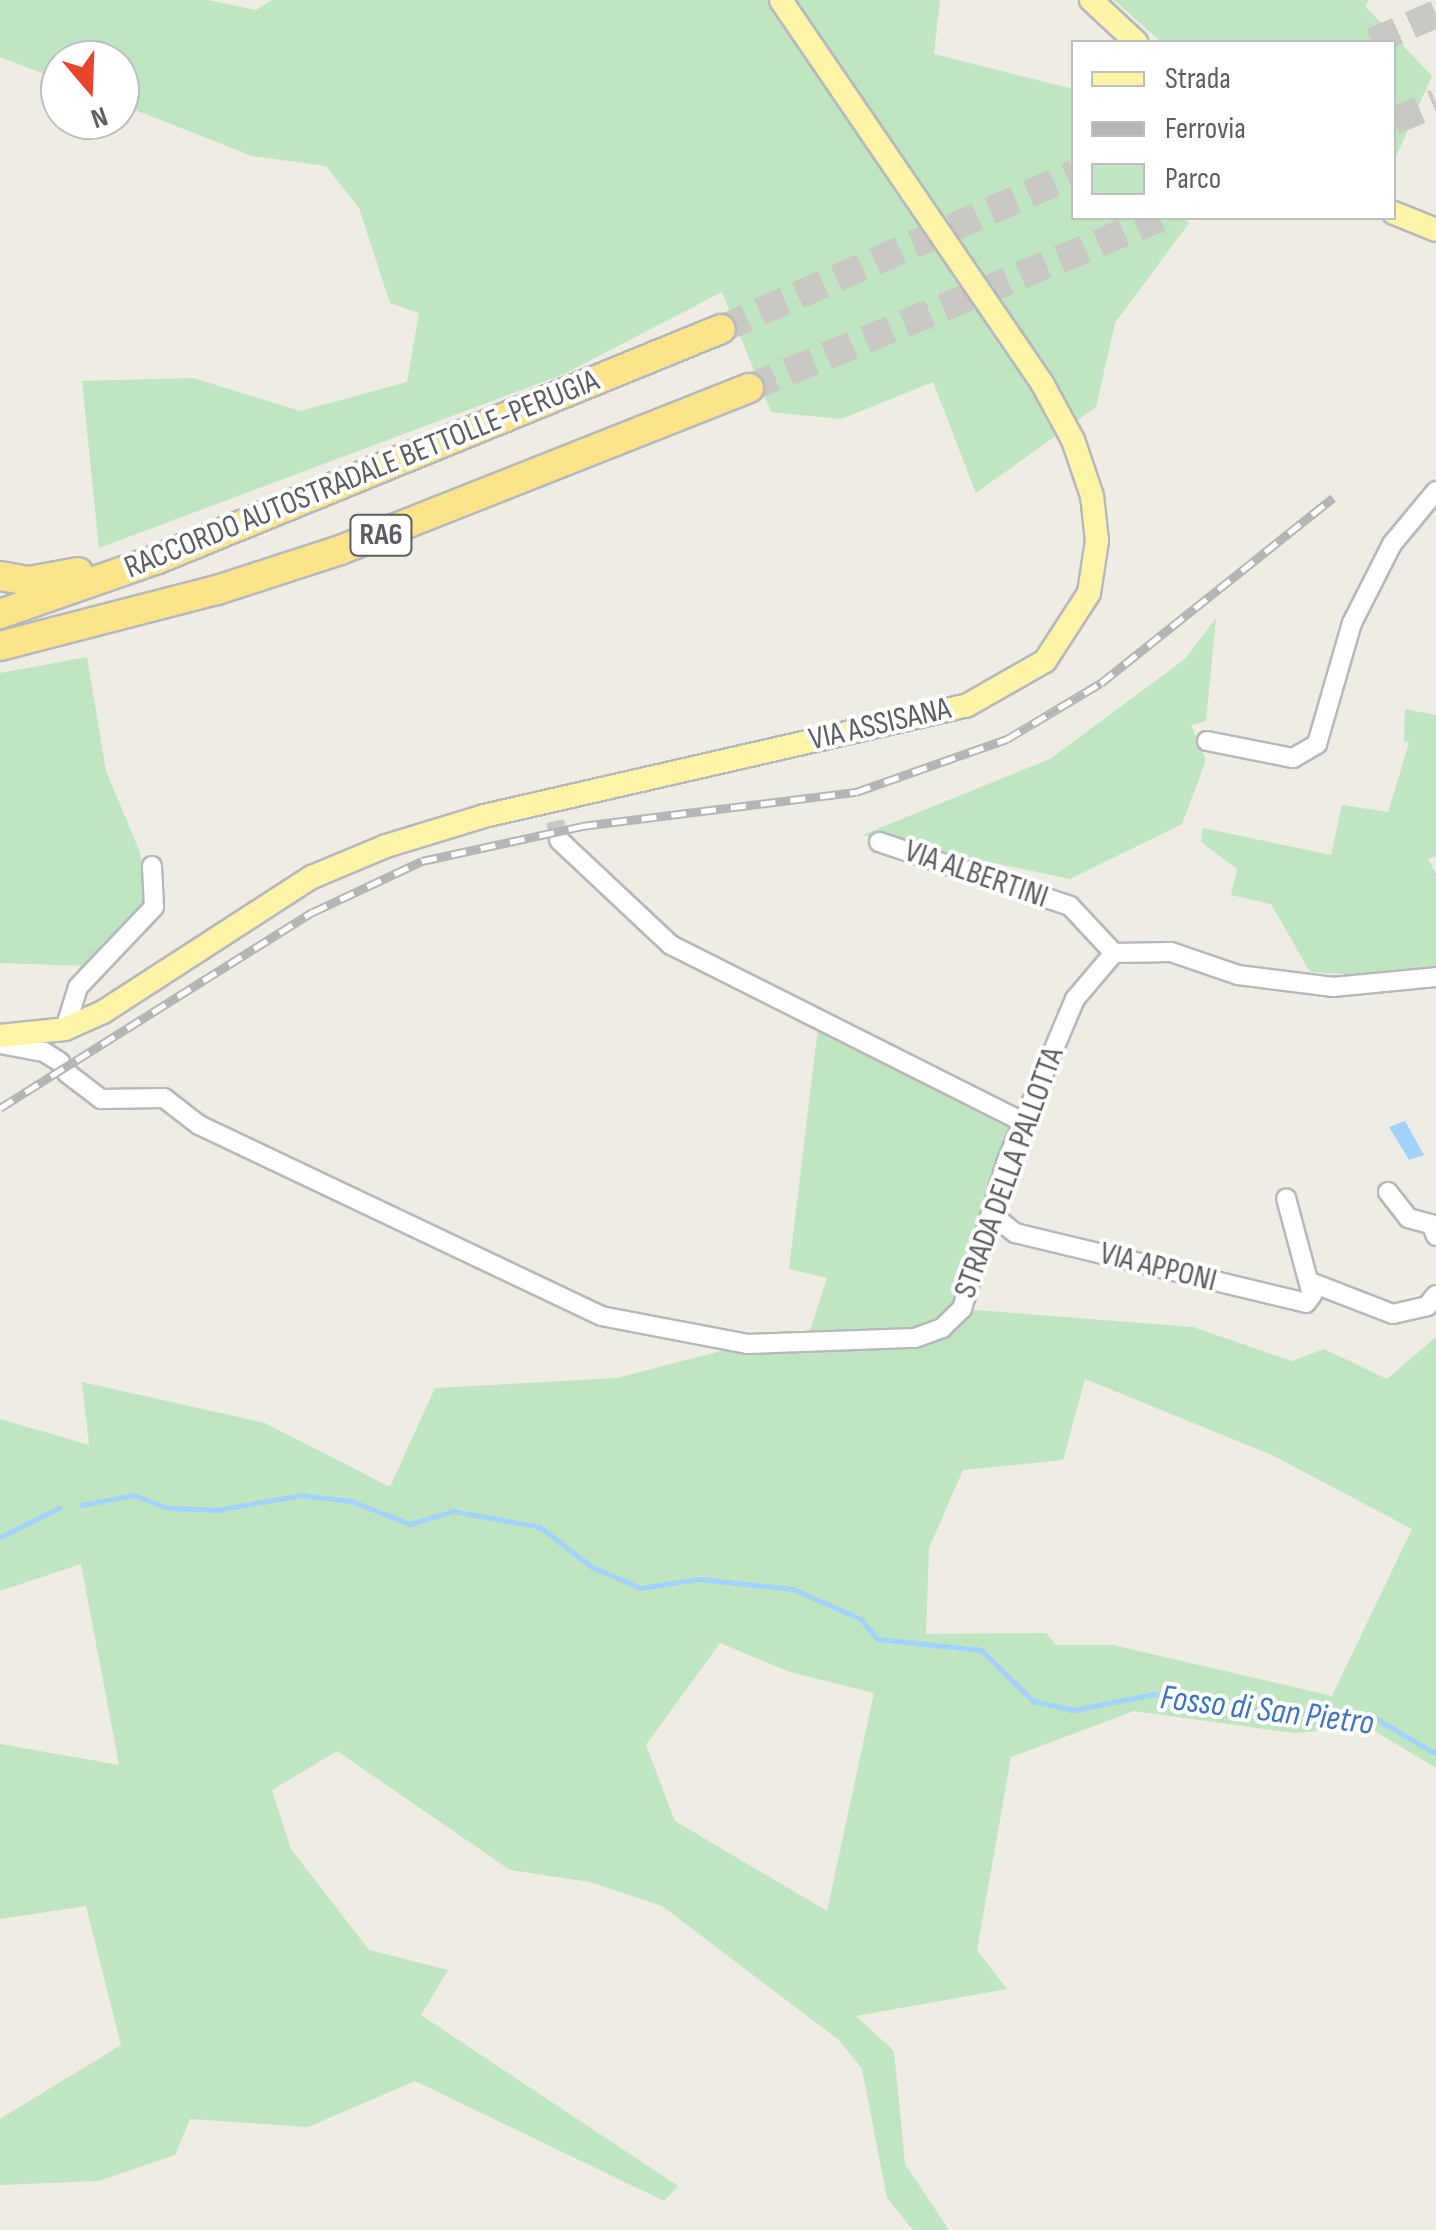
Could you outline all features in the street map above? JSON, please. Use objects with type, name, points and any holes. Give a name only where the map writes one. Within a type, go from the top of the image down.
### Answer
[{"type":"highway","name":"RACCORDO AUTOSTRADALE BETTOLLE-PERUGIA","points":[[0,614],[158,559],[721,329]]},
{"type":"highway","name":"RA6","points":[[0,646],[217,590],[445,512],[749,388]]},
{"type":"highway","points":[[0,576],[57,579],[356,465],[423,450]]},
{"type":"highway","points":[[0,659],[134,624],[217,590]]},
{"type":"main road","name":"VIA ASSISANA","points":[[0,1036],[64,1029],[103,1012],[312,877],[386,846],[555,821],[966,706],[1045,661],[1088,593],[1096,526],[1072,440],[1042,383],[781,0]]},
{"type":"main road","points":[[1092,0],[1134,40]]},
{"type":"main road","points":[[1396,214],[1436,230]]},
{"type":"street","points":[[1207,741],[1293,758],[1317,744],[1352,622],[1392,544],[1436,490]]},
{"type":"street","points":[[555,821],[602,887],[671,945],[1023,1122]]},
{"type":"street","name":"VIA ALBERTINI","points":[[879,842],[1070,906],[1114,953]]},
{"type":"street","points":[[64,1029],[78,987],[154,907],[152,866]]},
{"type":"street","points":[[1114,953],[1171,952],[1238,976],[1334,987],[1436,978]]},
{"type":"street","name":"STRADA DELLA PALLOTTA","points":[[0,1044],[44,1052],[100,1099],[164,1098],[199,1125],[479,1254],[547,1295],[654,1329],[748,1344],[915,1338],[942,1328],[962,1309],[1023,1122],[1075,998],[1114,953]]},
{"type":"street","points":[[1388,1192],[1408,1218],[1432,1224],[1436,1236]]},
{"type":"street","points":[[1286,1198],[1310,1282],[1393,1314],[1427,1306],[1436,1295]]},
{"type":"street","name":"VIA APPONI","points":[[994,1216],[1015,1233],[1296,1305],[1312,1296],[1310,1282]]},
{"type":"green space","points":[[0,0],[208,0],[256,10],[272,0],[940,0],[934,54],[1071,88],[1071,220],[1189,223],[1115,323],[1096,407],[976,493],[933,382],[841,419],[771,412],[722,292],[564,374],[99,548],[82,381],[193,378],[300,411],[407,382],[419,313],[390,303],[359,208],[326,166],[252,156],[140,112],[140,40],[40,40],[40,72],[0,57]]},
{"type":"green space","points":[[1114,0],[1369,0],[1365,6],[1432,76],[1396,157],[1396,40],[1159,40]]},
{"type":"green space","points":[[1216,618],[1206,721],[1191,725],[1206,760],[1182,824],[1070,879],[862,835],[1050,759],[1185,659]]},
{"type":"green space","points":[[87,657],[106,771],[139,850],[150,894],[133,924],[87,966],[0,963],[0,673]]},
{"type":"green space","points":[[1405,709],[1436,715],[1436,856],[1428,859],[1436,874],[1436,967],[1381,976],[1310,972],[1271,904],[1231,895],[1237,869],[1201,842],[1203,828],[1331,855],[1342,805],[1388,812],[1409,743],[1404,741]]},
{"type":"green space","points":[[819,1019],[1023,1122],[962,1309],[1193,1327],[1292,1361],[1324,1349],[1387,1379],[1436,1337],[1436,1768],[1368,1727],[1294,1733],[1134,1711],[1011,1757],[977,1950],[1007,1989],[856,2016],[894,2051],[905,2164],[949,2230],[913,2230],[887,2198],[862,2069],[839,2040],[662,1906],[590,1882],[510,1870],[337,1751],[272,1790],[291,1849],[369,1950],[448,1970],[421,2015],[678,2186],[664,2201],[415,2081],[308,2127],[190,2119],[175,2155],[99,2181],[0,2185],[0,2119],[121,2045],[86,1906],[0,1919],[0,1744],[119,1765],[81,1564],[0,1591],[0,1419],[89,1445],[82,1382],[265,1423],[390,1487],[435,1388],[617,1378],[748,1344],[806,1343],[827,1278],[789,1269]],"holes":[[[1085,1379],[1272,1455],[1412,1529],[1332,1696],[1113,1645],[1056,1645],[1046,1633],[926,1634],[929,1548],[963,1470],[1063,1460]],[[720,1643],[790,1672],[874,1693],[827,1911],[675,1821],[646,1745]]]},
{"type":"water","points":[[1405,1121],[1424,1155],[1409,1160],[1389,1127]]},
{"type":"waterway","name":"Fosso di San Pietro","points":[[81,1505],[133,1495],[169,1508],[217,1510],[302,1495],[351,1501],[410,1524],[453,1511],[540,1527],[592,1567],[640,1588],[699,1579],[793,1589],[861,1619],[877,1639],[981,1650],[1033,1701],[1073,1710],[1153,1694],[1221,1708],[1373,1717],[1436,1754]]},
{"type":"waterway","name":"Fosso di San Pietro","points":[[0,1537],[59,1508]]},
{"type":"tunnel","points":[[1377,40],[1436,14]]},
{"type":"tunnel","points":[[1396,120],[1436,103]]},
{"type":"tunnel","points":[[721,329],[1071,175]]},
{"type":"tunnel","points":[[749,388],[1155,220]]},
{"type":"tunnel","points":[[555,821],[559,840]]},
{"type":"railway","points":[[0,1108],[313,912],[422,861],[582,826],[856,792],[1007,739],[1101,683],[1333,498]]}]
